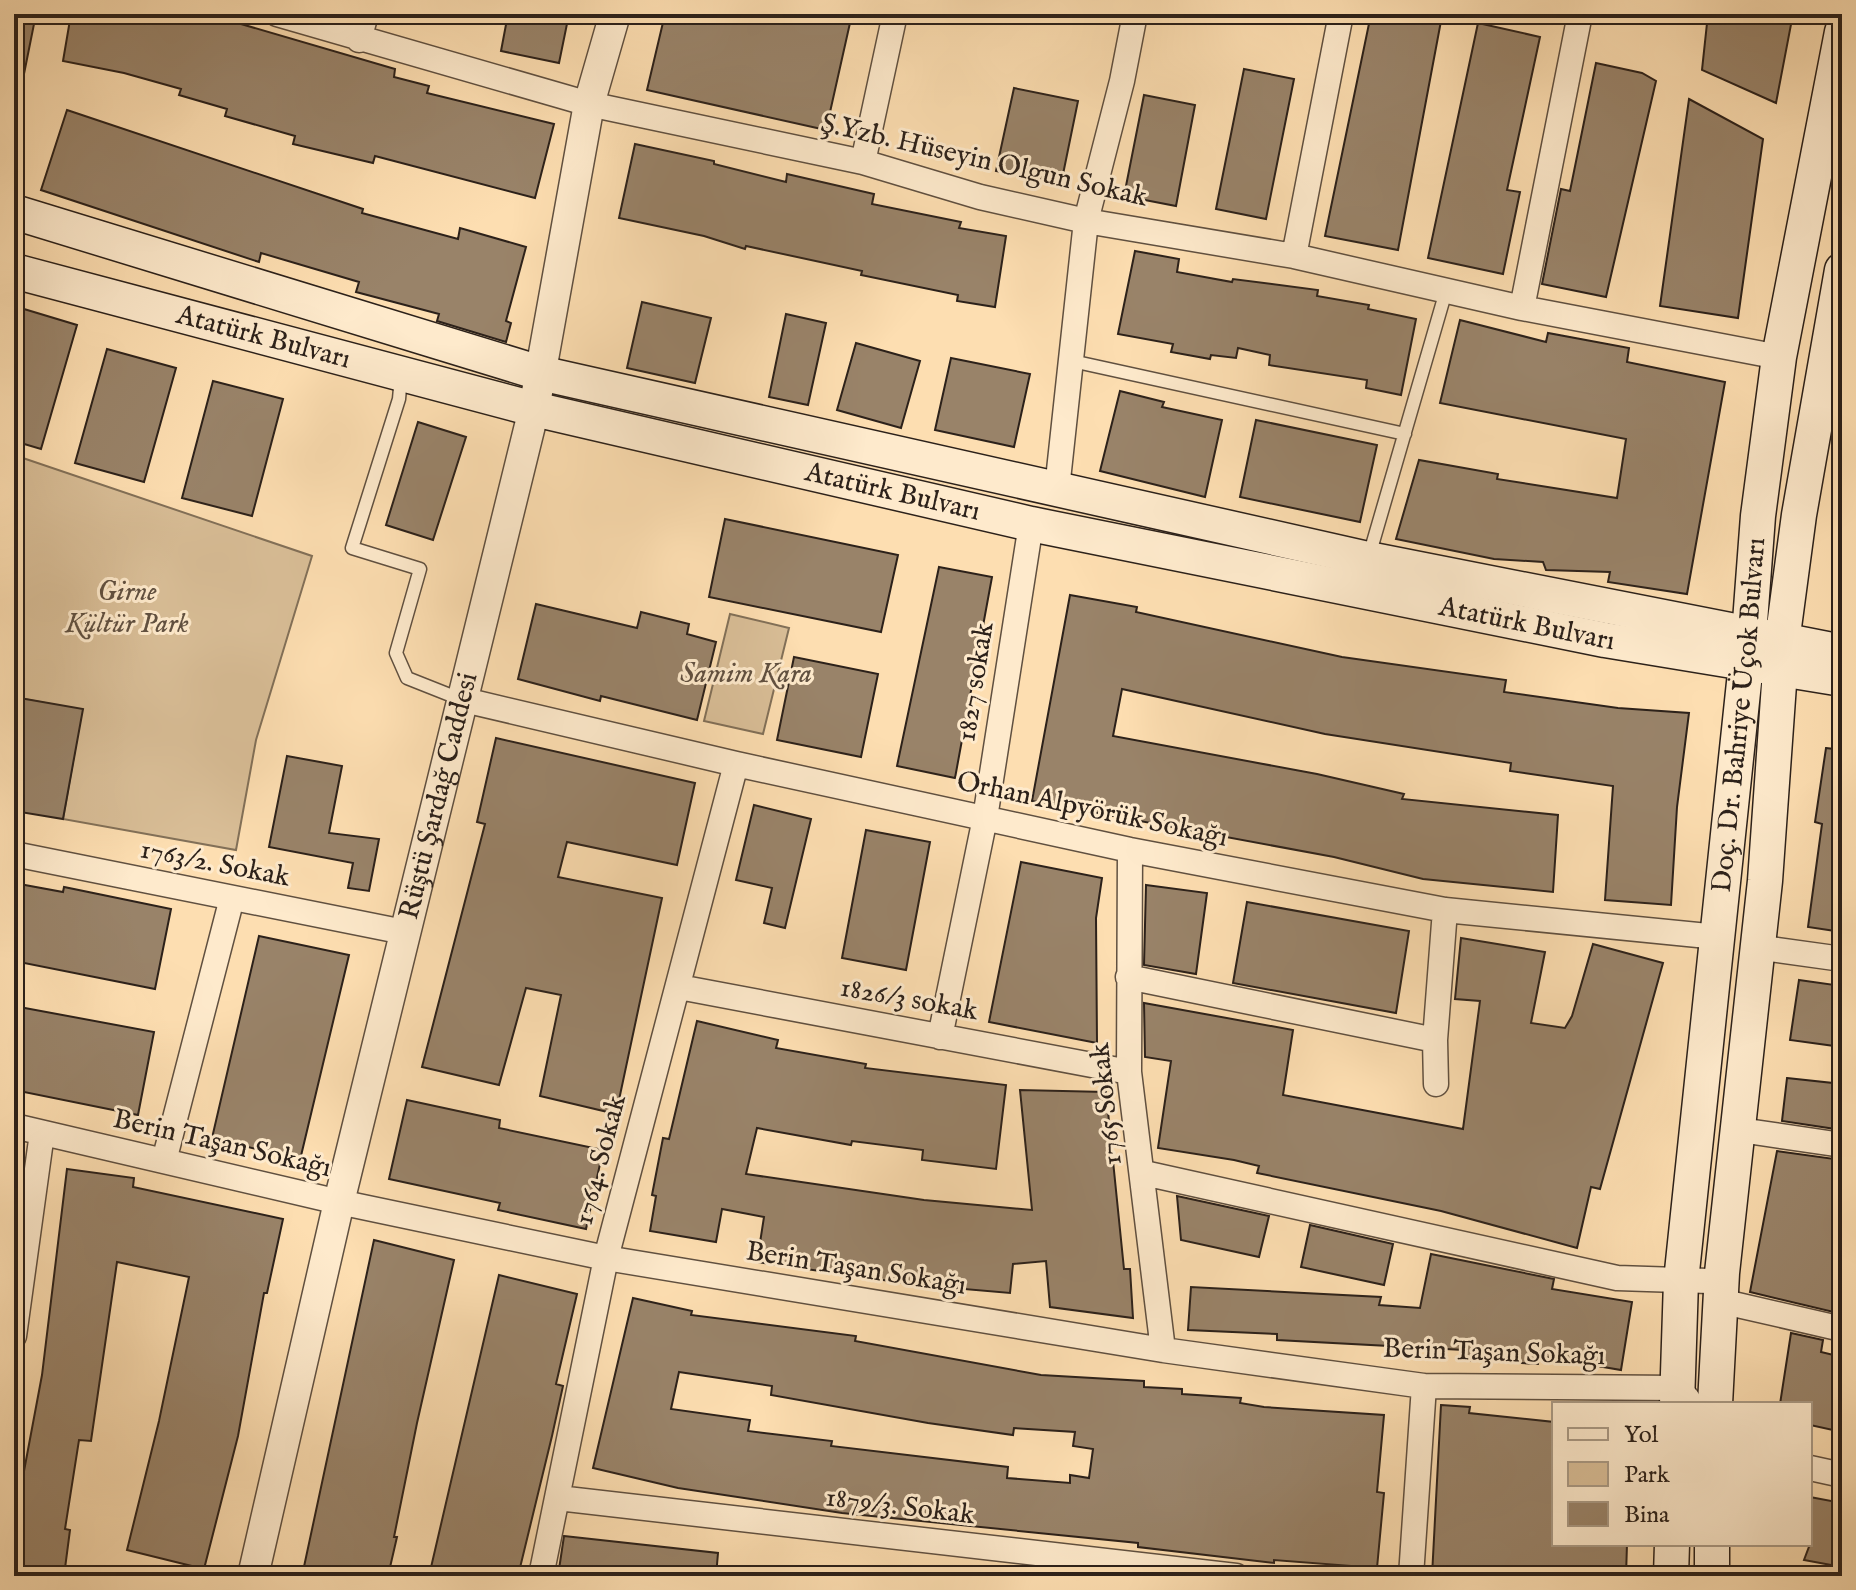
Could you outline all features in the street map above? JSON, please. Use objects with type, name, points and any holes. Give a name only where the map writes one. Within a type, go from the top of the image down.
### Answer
[{"type":"main road","name":"Doç. Dr. Bahriye Üçok Bulvarı","points":[[1683,1399],[1681,1281],[1748,650],[1758,516],[1779,357],[1842,32]]},
{"type":"main road","name":"Atatürk Bulvarı","points":[[14,212],[540,373],[1368,559],[1748,650]]},
{"type":"main road","name":"Doç. Dr. Bahriye Üçok Bulvarı","points":[[1715,1402],[1721,1287],[1765,881],[1781,655],[1799,515],[1842,270]]},
{"type":"main road","name":"Atatürk Bulvarı","points":[[14,271],[534,409],[1031,524],[1605,640],[1748,650]]},
{"type":"main road","points":[[1748,650],[1781,655],[1842,652]]},
{"type":"main road","points":[[1781,655],[1842,679]]},
{"type":"main road","points":[[1671,1576],[1672,1546]]},
{"type":"main road","points":[[1712,1546],[1712,1576]]},
{"type":"street","name":"Ş.Yzb. Hüseyin Olgun Sokak","points":[[277,14],[589,104],[863,162],[980,197],[1086,221],[1294,256],[1522,308],[1779,357]]},
{"type":"street","points":[[359,40],[366,14]]},
{"type":"street","name":"Rüştü Şardağ Caddesi","points":[[253,1576],[460,699],[534,409],[589,104],[615,14]]},
{"type":"street","points":[[863,162],[895,14]]},
{"type":"street","points":[[1057,489],[1086,221],[1122,81],[1135,14]]},
{"type":"street","points":[[1294,256],[1341,14]]},
{"type":"street","points":[[1522,308],[1580,14]]},
{"type":"street","name":"1827 sokak","points":[[940,1037],[985,818],[1031,524]]},
{"type":"street","name":"Orhan Alpyörük Sokağı","points":[[460,699],[736,764],[1130,850],[1445,910],[1718,937]]},
{"type":"street","name":"1764. Sokak","points":[[541,1576],[606,1258],[736,764]]},
{"type":"street","name":"1765 Sokak","points":[[1130,850],[1129,1072],[1144,1173],[1163,1350]]},
{"type":"street","name":"1763/2. Sokak","points":[[14,854],[404,932]]},
{"type":"street","points":[[164,1161],[232,898]]},
{"type":"street","points":[[1436,1084],[1435,1040],[1445,910]]},
{"type":"street","points":[[1756,947],[1842,959]]},
{"type":"street","points":[[1128,977],[1435,1040]]},
{"type":"street","name":"1826/3 sokak","points":[[679,987],[1129,1072]]},
{"type":"street","name":"Berin Taşan Sokağı","points":[[14,1126],[339,1202],[606,1258],[1163,1350],[1424,1386],[1683,1399]]},
{"type":"street","points":[[1740,1130],[1842,1145]]},
{"type":"street","points":[[14,1336],[42,1133]]},
{"type":"street","points":[[1144,1173],[1617,1278],[1709,1281],[1842,1329]]},
{"type":"street","points":[[1411,1576],[1424,1386]]},
{"type":"street","points":[[1812,1468],[1842,1475]]},
{"type":"street","name":"1879/3. Sokak","points":[[558,1498],[1236,1576]]},
{"type":"lane","points":[[1368,559],[1446,291]]},
{"type":"lane","points":[[1072,361],[1405,434]]},
{"type":"lane","points":[[401,374],[399,399],[352,548],[420,569],[396,653],[407,678],[460,699]]},
{"type":"green space","name":"Girne Kültür Park","points":[[14,455],[312,556],[256,740],[236,850],[63,819],[82,710],[14,697]]},
{"type":"green space","name":"Samim Kara","points":[[730,614],[789,628],[763,734],[704,721]]},
{"type":"building","points":[[14,14],[36,14],[23,79],[14,78]]},
{"type":"building","points":[[71,14],[207,14],[395,69],[394,77],[429,86],[427,93],[554,124],[535,198],[375,156],[373,163],[293,144],[295,136],[225,116],[227,109],[179,95],[181,89],[124,73],[63,61]]},
{"type":"building","points":[[508,14],[569,14],[559,63],[501,51]]},
{"type":"building","points":[[665,14],[721,14],[744,19],[744,14],[852,14],[826,130],[647,90]]},
{"type":"building","points":[[1371,14],[1401,14],[1441,21],[1398,250],[1325,236]]},
{"type":"building","points":[[1708,14],[1793,14],[1776,103],[1702,70]]},
{"type":"building","points":[[1478,23],[1540,37],[1507,190],[1520,192],[1503,274],[1428,258]]},
{"type":"building","points":[[1596,63],[1642,73],[1656,81],[1606,297],[1542,284],[1561,189],[1570,191]]},
{"type":"building","points":[[1244,69],[1294,79],[1266,219],[1216,209]]},
{"type":"building","points":[[1014,88],[1078,101],[1061,184],[996,171]]},
{"type":"building","points":[[1144,95],[1195,105],[1176,206],[1124,196]]},
{"type":"building","points":[[1689,99],[1763,139],[1738,318],[1660,306]]},
{"type":"building","points":[[67,110],[363,209],[362,213],[458,239],[460,228],[526,247],[506,321],[511,323],[506,342],[437,321],[439,314],[356,292],[359,282],[261,253],[259,262],[41,190]]},
{"type":"building","points":[[635,144],[714,161],[714,164],[786,182],[787,174],[874,194],[872,204],[961,222],[959,228],[1006,236],[995,307],[957,301],[958,295],[861,275],[862,271],[746,246],[745,249],[704,236],[619,218]]},
{"type":"building","points":[[1135,251],[1179,259],[1177,272],[1232,282],[1233,279],[1318,290],[1317,296],[1369,305],[1368,309],[1416,319],[1401,395],[1366,388],[1367,380],[1269,365],[1270,355],[1238,348],[1236,358],[1211,355],[1210,359],[1171,352],[1173,344],[1118,334]]},
{"type":"building","points":[[642,302],[711,318],[695,383],[627,368]]},
{"type":"building","points":[[14,306],[77,325],[41,449],[14,441]]},
{"type":"building","points":[[786,314],[826,323],[808,405],[769,397]]},
{"type":"building","points":[[1460,320],[1546,342],[1548,333],[1629,348],[1627,362],[1725,382],[1687,594],[1608,582],[1610,572],[1546,570],[1543,562],[1494,559],[1396,539],[1419,460],[1498,474],[1497,479],[1617,498],[1626,439],[1440,403]]},
{"type":"building","points":[[856,343],[920,361],[901,428],[837,410]]},
{"type":"building","points":[[107,349],[176,368],[144,482],[75,463]]},
{"type":"building","points":[[951,358],[1030,374],[1014,447],[935,430]]},
{"type":"building","points":[[213,381],[283,399],[252,516],[182,498]]},
{"type":"building","points":[[1120,391],[1164,402],[1162,407],[1222,420],[1205,497],[1100,471]]},
{"type":"building","points":[[1256,420],[1377,445],[1360,522],[1240,497]]},
{"type":"building","points":[[418,422],[466,437],[433,540],[386,525]]},
{"type":"building","points":[[725,519],[898,555],[881,632],[709,597]]},
{"type":"building","points":[[939,567],[992,577],[955,778],[897,766]]},
{"type":"building","points":[[1070,595],[1137,607],[1136,612],[1342,657],[1506,680],[1504,692],[1618,708],[1689,713],[1677,807],[1671,905],[1605,900],[1613,786],[1510,771],[1511,763],[1325,734],[1122,689],[1113,736],[1317,774],[1404,794],[1402,799],[1558,815],[1553,892],[1423,879],[1334,857],[1032,801]]},
{"type":"building","points":[[536,604],[637,628],[641,612],[689,624],[687,634],[716,642],[697,720],[601,696],[600,701],[518,679]]},
{"type":"building","points":[[794,657],[878,674],[861,757],[777,740]]},
{"type":"building","points":[[14,697],[83,709],[63,819],[14,811]]},
{"type":"building","points":[[496,738],[695,783],[677,865],[567,842],[558,877],[662,898],[616,1114],[540,1096],[561,995],[526,988],[499,1085],[422,1067],[485,824],[477,822]]},
{"type":"building","points":[[1826,748],[1842,750],[1842,932],[1808,927],[1822,824],[1815,822]]},
{"type":"building","points":[[287,756],[342,766],[329,833],[379,839],[369,891],[348,888],[353,863],[269,847]]},
{"type":"building","points":[[754,805],[811,819],[785,928],[764,923],[772,888],[736,880]]},
{"type":"building","points":[[866,830],[930,842],[906,970],[842,958]]},
{"type":"building","points":[[1021,862],[1102,878],[1096,918],[1097,1043],[989,1022]]},
{"type":"building","points":[[14,883],[63,892],[64,887],[171,909],[155,989],[14,961]]},
{"type":"building","points":[[1146,885],[1207,893],[1196,974],[1144,965]]},
{"type":"building","points":[[1247,902],[1409,931],[1396,1013],[1233,983]]},
{"type":"building","points":[[259,936],[349,955],[300,1160],[212,1138]]},
{"type":"building","points":[[1461,938],[1545,952],[1531,1023],[1565,1028],[1572,1016],[1593,944],[1663,963],[1600,1189],[1591,1187],[1577,1248],[1441,1211],[1257,1173],[1259,1166],[1234,1160],[1158,1148],[1171,1061],[1145,1057],[1144,1003],[1293,1030],[1283,1095],[1463,1129],[1480,1001],[1455,999]]},
{"type":"building","points":[[1799,980],[1842,986],[1842,1047],[1790,1040]]},
{"type":"building","points":[[14,1006],[154,1032],[138,1115],[14,1090]]},
{"type":"building","points":[[697,1021],[778,1040],[776,1048],[866,1064],[865,1068],[1006,1085],[996,1169],[922,1160],[923,1150],[852,1141],[851,1145],[757,1128],[746,1174],[924,1200],[1032,1210],[1020,1090],[1106,1092],[1124,1269],[1130,1269],[1133,1318],[1050,1307],[1046,1261],[1013,1264],[1010,1293],[918,1285],[757,1262],[764,1217],[722,1209],[716,1242],[650,1231],[656,1196],[652,1195],[663,1138],[669,1139]]},
{"type":"building","points":[[1787,1078],[1842,1084],[1842,1130],[1782,1121]]},
{"type":"building","points":[[407,1100],[500,1120],[499,1128],[603,1150],[586,1229],[498,1210],[500,1203],[389,1179]]},
{"type":"building","points":[[1777,1151],[1842,1160],[1842,1314],[1750,1292]]},
{"type":"building","points":[[67,1169],[134,1178],[133,1187],[283,1219],[267,1293],[264,1293],[238,1436],[204,1569],[127,1550],[159,1421],[189,1277],[117,1262],[91,1441],[79,1440],[65,1529],[70,1530],[64,1576],[14,1576],[22,1503],[18,1503],[42,1375]]},
{"type":"building","points":[[1177,1196],[1269,1216],[1259,1257],[1181,1240]]},
{"type":"building","points":[[1310,1225],[1393,1244],[1384,1285],[1301,1267]]},
{"type":"building","points":[[374,1240],[454,1260],[417,1423],[394,1537],[397,1537],[388,1576],[302,1576]]},
{"type":"building","points":[[1431,1254],[1554,1279],[1552,1289],[1632,1302],[1621,1370],[1539,1356],[1538,1364],[1463,1360],[1464,1350],[1277,1340],[1277,1334],[1188,1330],[1191,1287],[1381,1297],[1379,1305],[1420,1308]]},
{"type":"building","points":[[499,1275],[577,1294],[556,1384],[563,1386],[552,1436],[518,1576],[429,1576]]},
{"type":"building","points":[[633,1298],[692,1311],[691,1315],[856,1336],[855,1341],[1041,1375],[1144,1381],[1144,1387],[1182,1389],[1182,1394],[1241,1398],[1240,1403],[1264,1407],[1384,1415],[1377,1492],[1384,1493],[1377,1568],[1274,1560],[1274,1563],[1138,1547],[1138,1543],[842,1513],[678,1488],[593,1468]],"holes":[[[679,1372],[772,1386],[771,1395],[928,1423],[1013,1435],[1014,1428],[1075,1432],[1073,1446],[1093,1449],[1089,1478],[1070,1475],[1070,1483],[1007,1478],[1008,1467],[831,1446],[832,1441],[748,1431],[750,1420],[671,1409]]]},
{"type":"building","points":[[1791,1333],[1823,1340],[1821,1352],[1842,1357],[1842,1432],[1812,1425],[1812,1402],[1780,1402]]},
{"type":"building","points":[[1441,1405],[1470,1407],[1469,1413],[1552,1422],[1552,1546],[1627,1546],[1626,1576],[1432,1576]]},
{"type":"building","points":[[1812,1497],[1842,1503],[1842,1567],[1804,1560],[1812,1546]]},
{"type":"building","points":[[564,1536],[718,1553],[716,1576],[558,1576]]}]
